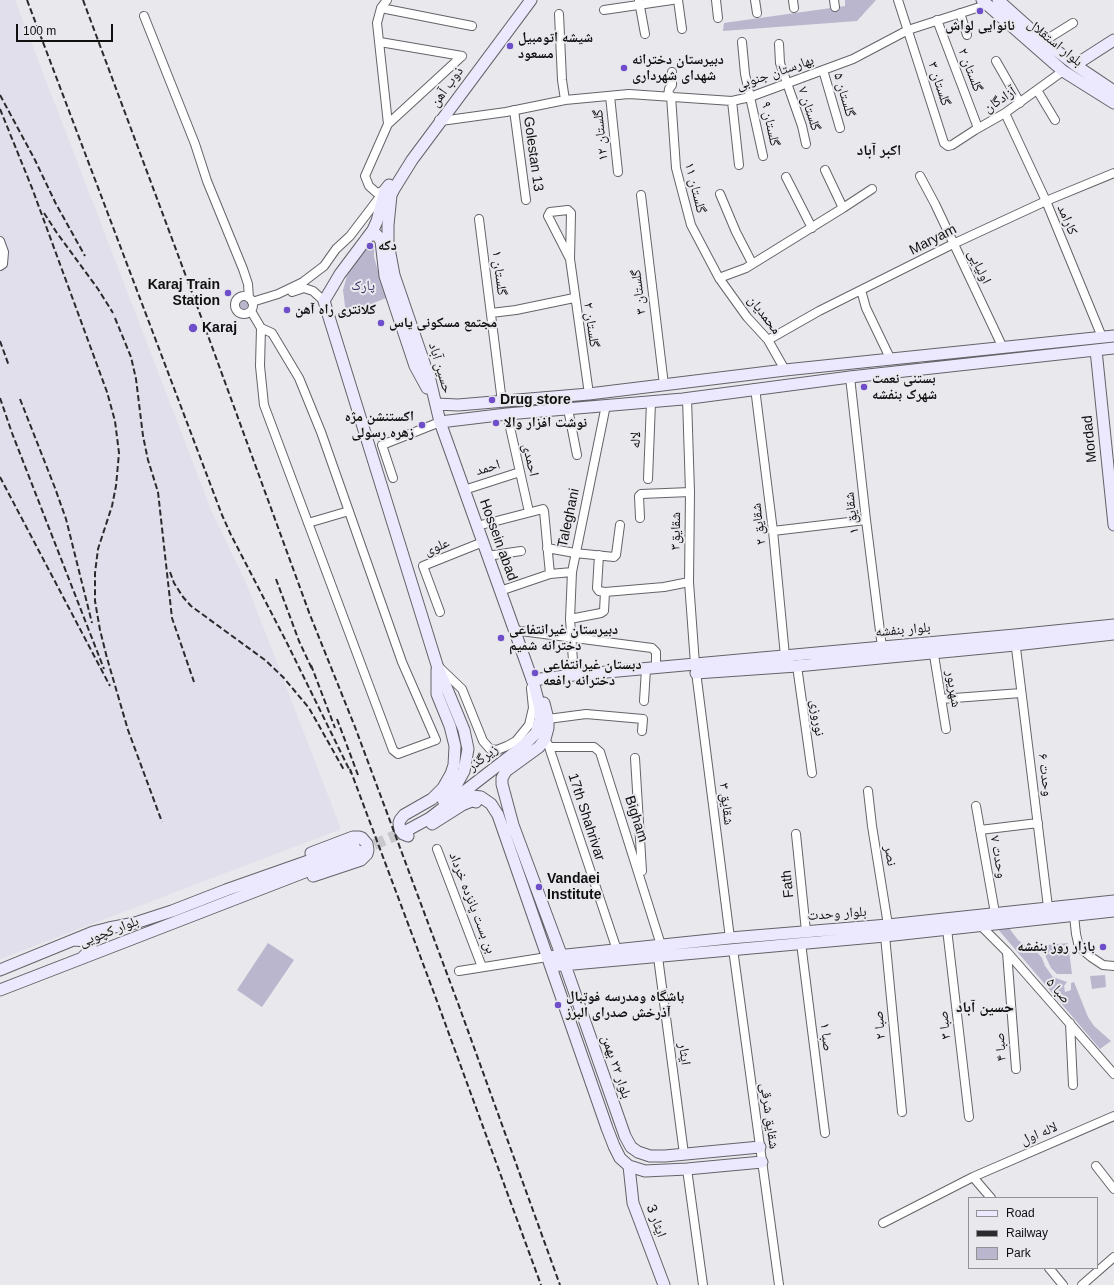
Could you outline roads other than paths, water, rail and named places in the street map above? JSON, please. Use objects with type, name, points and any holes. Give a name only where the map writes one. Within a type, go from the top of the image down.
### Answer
[{"type":"main road","name":"ذوب آهن","points":[[439,120],[524,0]]},
{"type":"main road","name":"ذوب آهن","points":[[388,193],[408,157],[439,120],[531,0]]},
{"type":"main road","name":"بلوار استقلال","points":[[999,0],[1075,65],[1114,91]]},
{"type":"main road","name":"بلوار استقلال","points":[[984,2],[1063,71],[1114,103]]},
{"type":"main road","points":[[1075,65],[1114,40]]},
{"type":"main road","points":[[388,193],[373,230],[340,274],[324,301],[437,665],[464,730],[468,749],[464,771],[454,795]]},
{"type":"main road","name":"حسین آباد","points":[[388,193],[388,243],[394,275],[430,380],[436,404]]},
{"type":"main road","name":"حسین آباد","points":[[365,240],[371,235],[377,235],[381,241],[385,276],[415,366],[436,404]]},
{"type":"main road","points":[[436,404],[458,405],[589,394],[785,370],[1114,336]]},
{"type":"main road","points":[[440,422],[460,421],[507,414],[671,400],[755,388],[1114,348]]},
{"type":"main road","name":"Mordad","points":[[1096,350],[1112,486],[1114,525]]},
{"type":"main road","points":[[929,356],[926,363],[927,366],[931,368]]},
{"type":"main road","points":[[910,358],[914,360],[915,364],[912,371]]},
{"type":"main road","points":[[683,383],[680,389],[680,394],[685,398]]},
{"type":"main road","points":[[667,385],[675,391],[671,400]]},
{"type":"main road","name":"Hossein abad","points":[[436,404],[440,422],[532,680]]},
{"type":"main road","points":[[458,405],[455,410],[456,416],[460,421]]},
{"type":"main road","name":"بلوار بنفشه","points":[[1015,640],[1114,625]]},
{"type":"main road","name":"بلوار بنفشه","points":[[532,680],[651,669],[696,669],[748,664],[797,666],[933,647],[1114,634]]},
{"type":"main road","name":"بلوار بنفشه","points":[[748,664],[785,656],[882,647],[933,647]]},
{"type":"main road","points":[[437,665],[437,694],[454,746],[454,765],[452,774],[443,788],[432,799],[404,815],[399,823],[400,830],[407,836],[415,835],[462,806],[472,802],[481,803],[488,807],[498,830],[507,843]]},
{"type":"main road","points":[[532,680],[540,694],[548,719],[547,743]]},
{"type":"main road","name":"زیرگذر","points":[[405,828],[430,818],[454,795],[523,746],[536,733],[540,713],[532,680]]},
{"type":"main road","name":"بلوار ۲۲ بهمن","points":[[547,743],[539,746],[506,772],[502,778],[504,795],[624,1136],[631,1147],[638,1152],[650,1156],[760,1147]]},
{"type":"main road","name":"بلوار ۲۲ بهمن","points":[[454,795],[482,797],[491,804],[498,815],[606,1128],[620,1158],[629,1166]]},
{"type":"main road","points":[[353,837],[359,837],[367,844],[367,854],[361,860],[247,899],[227,895],[243,878],[353,837]]},
{"type":"main road","points":[[227,895],[358,848]]},
{"type":"main road","points":[[514,864],[526,860]]},
{"type":"main road","name":"بلوار کچویی","points":[[0,970],[104,929],[135,923],[227,895]]},
{"type":"main road","name":"بلوار کچویی","points":[[0,990],[150,933],[227,895]]},
{"type":"main road","name":"بلوار وحدت","points":[[549,962],[581,958],[658,957],[801,943],[868,932],[888,925],[1114,901]]},
{"type":"main road","name":"بلوار وحدت","points":[[581,958],[617,950],[806,931],[868,932],[885,936],[1114,911]]},
{"type":"main road","points":[[73,940],[87,941],[91,945],[91,949],[82,958]]},
{"type":"main road","points":[[629,1166],[645,1171],[687,1169],[762,1162]]},
{"type":"main road","name":"ایثار 3","points":[[629,1166],[633,1203],[664,1285]]},
{"type":"street","points":[[387,0],[381,8],[377,23],[388,124]]},
{"type":"street","points":[[604,10],[639,2],[672,0]]},
{"type":"street","points":[[678,0],[682,29]]},
{"type":"street","points":[[716,0],[718,18]]},
{"type":"street","points":[[755,0],[757,13]]},
{"type":"street","name":"گلستان ۳","points":[[898,0],[944,142],[948,146]]},
{"type":"street","points":[[639,2],[645,34]]},
{"type":"street","name":"بهارستان جنوبی","points":[[439,120],[514,110],[565,100],[629,94],[732,101],[750,97],[823,70],[852,58],[908,30],[960,13],[984,2]]},
{"type":"street","points":[[381,8],[472,26]]},
{"type":"street","points":[[960,13],[967,35]]},
{"type":"street","points":[[559,14],[562,80],[565,100]]},
{"type":"street","points":[[144,16],[248,284],[251,304],[261,328],[260,366],[264,405],[393,750],[398,754],[436,740],[402,662],[321,432],[299,378],[272,333],[261,328]]},
{"type":"street","name":"گلستان ۲","points":[[937,20],[978,128]]},
{"type":"street","points":[[1044,40],[1073,23]]},
{"type":"street","points":[[380,42],[462,56],[388,124],[365,176],[369,186],[377,193],[388,193]]},
{"type":"street","name":"گلستان ۹","points":[[742,42],[745,74],[763,156]]},
{"type":"street","name":"گلستان ۷","points":[[780,44],[780,63],[802,126],[806,144]]},
{"type":"street","points":[[996,61],[1020,103]]},
{"type":"street","name":"گلستان ۵","points":[[823,70],[840,128]]},
{"type":"street","name":"آزادگان","points":[[948,146],[1005,113],[1063,71]]},
{"type":"street","points":[[670,96],[669,89],[672,85],[672,72]]},
{"type":"street","points":[[1037,90],[1055,120]]},
{"type":"street","name":"گلستان ۱۲","points":[[610,96],[618,172]]},
{"type":"street","name":"گلستان ۱۱","points":[[670,96],[676,168],[691,225],[719,278]]},
{"type":"street","points":[[732,101],[739,165]]},
{"type":"street","name":"Golestan 13","points":[[514,110],[526,200]]},
{"type":"street","name":"کارامد","points":[[1005,113],[1046,201],[1102,337]]},
{"type":"street","points":[[825,170],[843,208]]},
{"type":"street","name":"Maryam","points":[[768,340],[861,290],[953,244],[1046,201],[1114,173]]},
{"type":"street","name":"اولیایی","points":[[920,176],[935,204],[1003,348]]},
{"type":"street","points":[[786,177],[812,228]]},
{"type":"street","points":[[719,278],[746,268],[872,189]]},
{"type":"street","points":[[251,304],[278,294],[303,282],[324,266],[336,249],[350,236],[388,193]]},
{"type":"street","points":[[720,194],[736,232],[752,264]]},
{"type":"street","name":"گلستان ۳","points":[[641,195],[667,385]]},
{"type":"street","name":"گلستان ۲","points":[[570,259],[548,216],[550,212],[568,210],[571,213],[570,259],[574,298],[589,394]]},
{"type":"street","name":"گلستان ۱","points":[[480,219],[502,402]]},
{"type":"street","points":[[0,241],[4,252],[3,264],[0,266]]},
{"type":"street","name":"محمدیان","points":[[719,278],[747,317],[768,340],[785,370]]},
{"type":"street","points":[[251,304],[304,288],[313,292],[324,301]]},
{"type":"street","points":[[861,290],[866,308],[891,360]]},
{"type":"street","points":[[491,313],[516,310],[574,298]]},
{"type":"street","name":"شقایق ۱","points":[[850,377],[882,647]]},
{"type":"street","name":"شقایق ۲","points":[[755,388],[774,531],[785,656]]},
{"type":"street","name":"شقایق۳","points":[[685,398],[690,492],[689,582],[696,669]]},
{"type":"street","name":"لاله","points":[[648,479],[651,402]]},
{"type":"street","name":"Taleghani","points":[[574,675],[570,619],[574,553],[606,405]]},
{"type":"street","points":[[568,409],[577,455]]},
{"type":"street","name":"احمدی","points":[[507,414],[529,512]]},
{"type":"street","points":[[393,478],[382,445],[440,422]]},
{"type":"street","name":"احمد","points":[[464,490],[520,472]]},
{"type":"street","points":[[640,518],[639,496],[641,494],[690,492]]},
{"type":"street","points":[[477,526],[543,509],[550,574]]},
{"type":"street","points":[[308,523],[349,511]]},
{"type":"street","points":[[774,531],[866,520]]},
{"type":"street","points":[[547,548],[574,553],[615,556],[620,526]]},
{"type":"street","name":"علوی","points":[[440,612],[423,566],[483,542]]},
{"type":"street","points":[[487,556],[521,552]]},
{"type":"street","points":[[599,555],[597,588],[599,591],[605,592],[664,587],[689,582]]},
{"type":"street","points":[[500,591],[550,574],[572,572]]},
{"type":"street","points":[[570,619],[603,612],[605,592]]},
{"type":"street","points":[[514,630],[652,648],[655,650],[644,701]]},
{"type":"street","name":"وحدت ۶","points":[[1015,640],[1048,907]]},
{"type":"street","name":"شهریور","points":[[933,647],[946,729]]},
{"type":"street","points":[[437,665],[462,689],[483,741],[490,749],[497,750],[516,741],[529,726],[532,708],[532,680]]},
{"type":"street","name":"نوروزی","points":[[797,666],[812,773]]},
{"type":"street","name":"شقایق ۳","points":[[696,669],[730,938]]},
{"type":"street","points":[[941,699],[1021,693]]},
{"type":"street","points":[[548,719],[586,714],[643,719],[642,731]]},
{"type":"street","name":"Bigham","points":[[547,743],[594,747],[600,752],[643,884],[661,945]]},
{"type":"street","name":"17th Shahrivar","points":[[547,743],[617,950]]},
{"type":"street","points":[[635,758],[643,884]]},
{"type":"street","name":"نصر","points":[[868,791],[872,826],[888,925]]},
{"type":"street","name":"وحدت ۷","points":[[976,806],[995,913]]},
{"type":"street","points":[[980,830],[1038,822]]},
{"type":"street","name":"Fath","points":[[796,834],[806,931]]},
{"type":"street","name":"بن بست پانزده خرداد","points":[[437,848],[482,967]]},
{"type":"street","points":[[1074,916],[1079,947],[1103,965],[1114,966]]},
{"type":"street","name":"صبا ۵","points":[[981,926],[1007,952],[1114,1074]]},
{"type":"street","name":"صبا ۳","points":[[946,930],[969,1117]]},
{"type":"street","name":"صبا ۲","points":[[885,936],[902,1112]]},
{"type":"street","name":"صبا ۱","points":[[801,943],[825,1133]]},
{"type":"street","name":"شقایق شرقی","points":[[733,949],[780,1285]]},
{"type":"street","name":"صبا ۴","points":[[1007,952],[1016,1069]]},
{"type":"street","name":"ایثار","points":[[658,957],[684,1154]]},
{"type":"street","points":[[459,971],[482,967],[549,962]]},
{"type":"street","points":[[1070,1023],[1073,1085]]},
{"type":"street","name":"لاله اول","points":[[883,1223],[973,1177],[1114,1116]]},
{"type":"street","points":[[1096,1166],[1114,1189]]},
{"type":"street","points":[[687,1169],[703,1285]]},
{"type":"street","points":[[973,1177],[990,1197]]},
{"type":"street","points":[[1082,1285],[1114,1258]]},
{"type":"street","points":[[1050,1269],[1063,1285]]},
{"type":"tunnel","points":[[359,851],[406,831]]},
{"type":"railway","points":[[27,0],[222,515],[351,773]]},
{"type":"railway","points":[[83,0],[310,615],[355,727],[459,1006],[560,1285]]},
{"type":"railway","points":[[0,95],[35,160],[56,204],[85,256]]},
{"type":"railway","points":[[0,109],[32,188],[107,392],[115,421],[119,453],[116,486],[112,506],[98,549],[95,573],[95,601],[107,658],[128,730],[162,822]]},
{"type":"railway","points":[[44,213],[98,289],[113,313]]},
{"type":"railway","points":[[115,318],[131,357],[136,379],[143,436],[148,460],[158,492],[172,618],[194,682]]},
{"type":"railway","points":[[0,341],[9,366]]},
{"type":"railway","points":[[0,398],[12,433],[104,669]]},
{"type":"railway","points":[[20,399],[66,519],[92,623]]},
{"type":"railway","points":[[0,477],[110,686]]},
{"type":"railway","points":[[170,572],[174,583],[191,606],[265,660],[283,677],[309,708],[344,770]]},
{"type":"railway","points":[[276,579],[299,641],[312,669]]},
{"type":"railway","points":[[311,665],[335,728]]},
{"type":"railway","points":[[337,719],[358,775]]},
{"type":"railway","points":[[350,769],[541,1285]]},
{"type":"place","name":"نانوایی لواش","points":[[980,11]]},
{"type":"place","name":"شیشه اتومبیل مسعود","points":[[510,46]]},
{"type":"place","name":"دبیرستان دخترانه شهدای شهرداری","points":[[624,68]]},
{"type":"place","name":"دکه","points":[[370,246]]},
{"type":"place","name":"Karaj Train Station","points":[[228,293]]},
{"type":"place","name":"کلانتری راه آهن","points":[[287,310]]},
{"type":"place","name":"مجتمع مسکونی یاس","points":[[381,323]]},
{"type":"place","name":"Karaj","points":[[193,328]]},
{"type":"place","name":"بستنی نعمت شهرک بنفشه","points":[[864,387]]},
{"type":"place","name":"Drug store","points":[[492,400]]},
{"type":"place","name":"نوشت افزار والا","points":[[496,423]]},
{"type":"place","name":"اکستنشن مژه زهره رسولی","points":[[422,425]]},
{"type":"place","name":"دبیرستان غیرانتفاعی دخترانه شمیم","points":[[501,638]]},
{"type":"place","name":"دبستان غیرانتفاعی دخترانه رافعه","points":[[535,673]]},
{"type":"place","name":"Vandaei Institute","points":[[539,887]]},
{"type":"place","name":"بازار روز بنفشه","points":[[1103,947]]},
{"type":"place","name":"باشگاه ومدرسه فوتبال آذرخش صدرای البرز","points":[[558,1005]]},
{"type":"district","name":"اکبر آباد","points":[[879,151]]},
{"type":"district","name":"حسین آباد","points":[[985,1008]]},
{"type":"park label","name":"پارک","points":[[363,286]]}]
